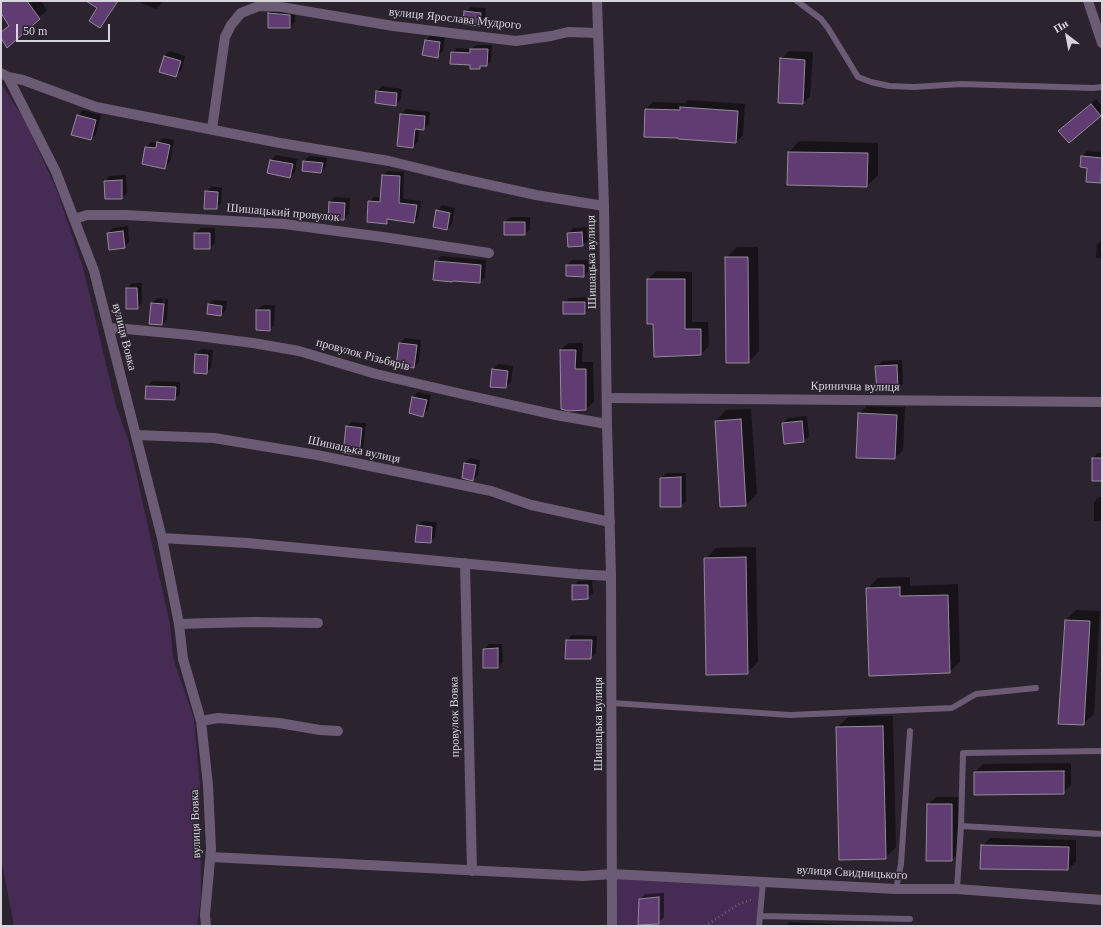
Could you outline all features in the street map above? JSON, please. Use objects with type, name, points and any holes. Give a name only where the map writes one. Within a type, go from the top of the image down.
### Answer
[{"type":"street","name":"Шишацька вулиця","points":[[597,1],[604,206],[611,576],[612,926]]},
{"type":"street","points":[[1088,1],[1102,43]]},
{"type":"street","name":"вулиця Ярослава Мудрого","points":[[212,129],[225,37],[231,25],[241,13],[259,6],[282,7],[393,26],[516,41],[568,32],[598,32]]},
{"type":"street","points":[[4,75],[23,80],[96,107],[280,143],[389,161],[536,195],[604,206]]},
{"type":"street","name":"вулиця Вовка","points":[[4,75],[56,172],[94,271],[162,538],[179,624],[183,659],[201,721],[208,785],[211,849],[205,915],[206,926]]},
{"type":"street","name":"Шишацький провулок","points":[[74,219],[87,215],[126,215],[284,224],[489,253]]},
{"type":"street","name":"провулок Різьбярів","points":[[109,328],[190,335],[253,343],[299,351],[376,374],[556,415],[607,424]]},
{"type":"street","name":"Кринична вулиця","points":[[607,398],[1102,402]]},
{"type":"street","name":"Шишацька вулиця","points":[[136,435],[214,438],[317,454],[491,492],[531,504],[610,522]]},
{"type":"street","points":[[162,538],[611,576]]},
{"type":"street","name":"провулок Вовка","points":[[465,563],[472,871]]},
{"type":"street","points":[[179,624],[212,622],[318,623]]},
{"type":"street","points":[[201,721],[218,718],[278,723],[320,730],[338,731]]},
{"type":"street","name":"вулиця Свидницького","points":[[211,857],[582,876],[612,874],[896,889],[957,889],[1102,900]]},
{"type":"lane","points":[[797,1],[821,19],[858,76],[871,82],[889,86],[914,87],[961,84],[1102,87]]},
{"type":"lane","points":[[612,703],[790,715],[952,708],[976,694],[1036,688]]},
{"type":"lane","points":[[896,889],[901,864],[910,731]]},
{"type":"lane","points":[[957,889],[961,826],[963,753],[1102,751]]},
{"type":"lane","points":[[961,826],[1102,834]]},
{"type":"lane","points":[[759,926],[763,882]]},
{"type":"lane","points":[[760,916],[910,919]]},
{"type":"path","points":[[705,926],[739,904],[761,896]]},
{"type":"shaded area","points":[[1,83],[25,121],[56,188],[83,267],[116,406],[129,442],[170,624],[173,658],[194,719],[200,786],[201,898],[197,926],[14,926],[1,858]]},
{"type":"shaded area","points":[[612,874],[763,882],[759,926],[613,926]]},
{"type":"building","points":[[1,1],[27,1],[40,19],[7,48],[1,38],[1,32],[9,26],[1,13]]},
{"type":"building","points":[[86,1],[118,1],[100,28],[89,21],[97,8]]},
{"type":"building","points":[[464,11],[481,13],[480,26],[463,24]]},
{"type":"building","points":[[268,13],[290,15],[290,28],[268,28]]},
{"type":"building","points":[[425,40],[440,42],[438,58],[422,55]]},
{"type":"building","points":[[470,49],[488,49],[487,66],[480,66],[480,69],[470,69],[470,65],[450,64],[451,52],[470,53]]},
{"type":"building","points":[[164,56],[181,61],[176,77],[159,72]]},
{"type":"building","points":[[780,58],[805,60],[803,104],[778,103]]},
{"type":"building","points":[[376,91],[397,93],[396,106],[375,103]]},
{"type":"building","points":[[1091,104],[1101,116],[1069,143],[1058,131]]},
{"type":"building","points":[[680,107],[738,111],[736,143],[678,138],[644,137],[645,109],[680,110]]},
{"type":"building","points":[[400,114],[425,116],[424,130],[415,129],[413,148],[397,146]]},
{"type":"building","points":[[77,115],[96,120],[91,140],[71,135]]},
{"type":"building","points":[[157,142],[170,145],[165,169],[142,164],[145,147],[156,148]]},
{"type":"building","points":[[788,152],[868,153],[867,187],[787,185]]},
{"type":"building","points":[[1081,156],[1102,158],[1101,183],[1086,182],[1087,168],[1080,167]]},
{"type":"building","points":[[270,160],[293,164],[290,178],[267,173]]},
{"type":"building","points":[[303,161],[323,163],[321,173],[302,171]]},
{"type":"building","points":[[382,175],[400,176],[399,203],[417,205],[414,223],[387,219],[387,224],[367,222],[368,201],[380,202]]},
{"type":"building","points":[[122,180],[122,199],[105,199],[104,181]]},
{"type":"building","points":[[205,191],[218,192],[217,209],[204,209]]},
{"type":"building","points":[[329,202],[345,203],[344,220],[328,220]]},
{"type":"building","points":[[436,210],[450,213],[447,230],[433,227]]},
{"type":"building","points":[[504,222],[525,222],[525,235],[504,235]]},
{"type":"building","points":[[123,231],[125,248],[109,250],[107,233]]},
{"type":"building","points":[[582,232],[583,246],[568,247],[567,233]]},
{"type":"building","points":[[194,233],[210,233],[210,249],[194,249]]},
{"type":"building","points":[[725,257],[748,257],[749,363],[726,363]]},
{"type":"building","points":[[435,261],[481,265],[480,283],[433,280]]},
{"type":"building","points":[[566,265],[584,265],[584,277],[566,276]]},
{"type":"building","points":[[647,279],[685,279],[685,329],[701,329],[701,355],[654,357],[653,324],[647,324]]},
{"type":"building","points":[[126,288],[137,288],[138,309],[126,309]]},
{"type":"building","points":[[563,302],[585,302],[585,314],[563,314]]},
{"type":"building","points":[[151,303],[164,304],[162,325],[149,324]]},
{"type":"building","points":[[208,304],[222,306],[221,316],[207,314]]},
{"type":"building","points":[[256,310],[270,310],[270,331],[256,330]]},
{"type":"building","points":[[399,343],[417,345],[414,368],[396,366]]},
{"type":"building","points":[[560,350],[576,350],[575,369],[586,369],[586,410],[568,411],[561,409]]},
{"type":"building","points":[[195,354],[208,355],[207,374],[194,373]]},
{"type":"building","points":[[897,365],[898,390],[877,391],[875,366]]},
{"type":"building","points":[[492,369],[508,371],[506,388],[490,387]]},
{"type":"building","points":[[146,386],[176,387],[175,400],[145,399]]},
{"type":"building","points":[[412,397],[427,400],[423,417],[409,413]]},
{"type":"building","points":[[858,413],[897,415],[895,459],[856,458]]},
{"type":"building","points":[[741,419],[746,506],[720,507],[715,421]]},
{"type":"building","points":[[802,421],[804,442],[784,444],[782,423]]},
{"type":"building","points":[[346,426],[362,428],[359,455],[343,453]]},
{"type":"building","points":[[1092,458],[1102,458],[1102,481],[1092,481]]},
{"type":"building","points":[[464,463],[476,465],[473,481],[462,478]]},
{"type":"building","points":[[681,477],[681,507],[660,507],[660,478]]},
{"type":"building","points":[[417,525],[432,527],[431,543],[415,542]]},
{"type":"building","points":[[746,557],[748,674],[706,675],[704,558]]},
{"type":"building","points":[[572,585],[588,585],[588,599],[572,600]]},
{"type":"building","points":[[900,587],[900,596],[948,595],[950,673],[869,676],[866,588]]},
{"type":"building","points":[[1065,620],[1090,621],[1084,725],[1058,724]]},
{"type":"building","points":[[566,640],[592,640],[591,659],[565,659]]},
{"type":"building","points":[[498,648],[498,668],[483,668],[483,649]]},
{"type":"building","points":[[883,726],[886,859],[839,860],[836,727]]},
{"type":"building","points":[[1064,771],[1064,794],[974,795],[974,772]]},
{"type":"building","points":[[927,804],[952,804],[952,861],[926,861]]},
{"type":"building","points":[[981,845],[1069,847],[1068,870],[980,869]]},
{"type":"building","points":[[659,897],[659,924],[638,925],[639,899]]}]
